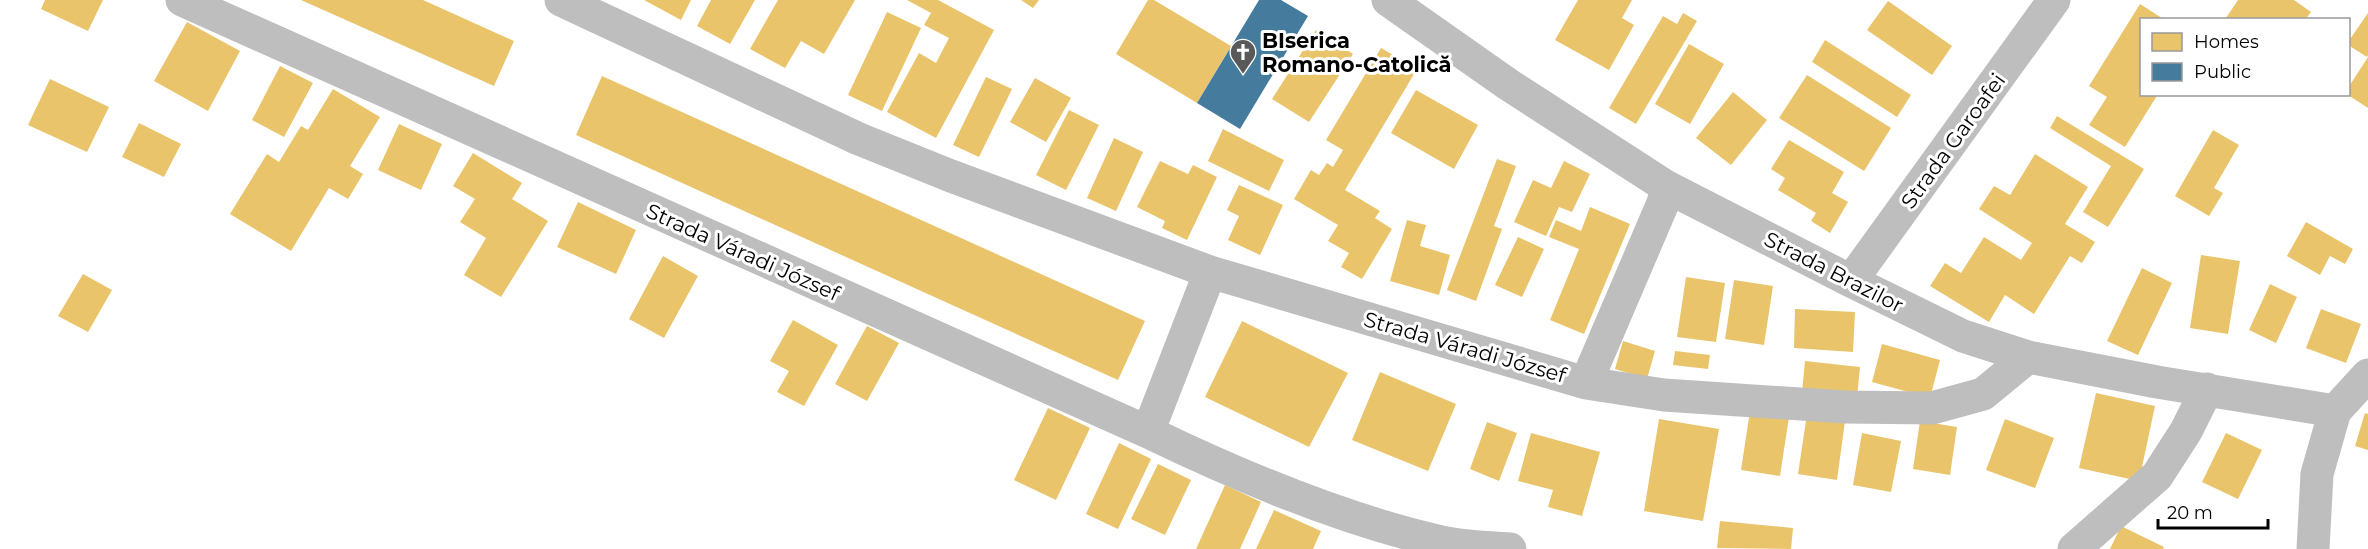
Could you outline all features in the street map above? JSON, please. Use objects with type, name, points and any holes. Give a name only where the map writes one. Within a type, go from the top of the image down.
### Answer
[{"type":"street","name":"Strada Váradi József","points":[[182,0],[1148,432],[1214,464],[1375,525],[1444,542],[1510,549]]},
{"type":"street","name":"Strada Váradi József","points":[[561,0],[859,139],[951,176],[1210,272],[1586,383],[1663,203],[1667,187]]},
{"type":"street","name":"Strada Brazilor","points":[[1388,0],[1509,85],[1667,187],[1963,336],[2028,357],[2157,382],[2335,411]]},
{"type":"street","name":"Strada Garoafei","points":[[1851,281],[2054,0]]},
{"type":"street","points":[[1148,432],[1210,272]]},
{"type":"street","points":[[1586,383],[1664,395],[1845,407],[1932,408],[1983,394],[2028,357]]},
{"type":"street","points":[[2313,549],[2318,474],[2335,411],[2368,375]]},
{"type":"street","points":[[2074,549],[2157,476],[2186,431],[2206,389]]},
{"type":"building: Homes","points":[[45,0],[103,0],[88,31],[41,9]]},
{"type":"building: Homes","points":[[301,0],[423,0],[514,41],[494,86]]},
{"type":"building: Homes","points":[[644,0],[691,0],[681,20]]},
{"type":"building: Homes","points":[[711,0],[755,0],[730,44],[697,26]]},
{"type":"building: Homes","points":[[778,0],[855,0],[824,54],[801,41],[785,68],[750,49]]},
{"type":"building: Homes","points":[[907,0],[938,0],[994,30],[936,138],[887,112],[919,53],[936,63],[949,38],[924,25],[931,13]]},
{"type":"building: Homes","points":[[1021,0],[1039,0],[1033,8]]},
{"type":"building: Homes","points":[[1148,0],[1154,0],[1231,46],[1197,103],[1116,54]]},
{"type":"building: Homes","points":[[1578,0],[1632,0],[1622,18],[1634,25],[1609,70],[1555,40]]},
{"type":"building: Homes","points":[[2238,0],[2294,0],[2311,12],[2306,18],[2226,18]]},
{"type":"building: Homes","points":[[1888,1],[1952,46],[1932,75],[1867,30]]},
{"type":"building: Homes","points":[[2140,4],[2162,18],[2140,18],[2140,96],[2157,96],[2125,147],[2089,125],[2107,97],[2089,86]]},
{"type":"building: Homes","points":[[887,12],[921,28],[882,111],[848,95]]},
{"type":"building: Homes","points":[[1683,13],[1697,21],[1636,124],[1609,108],[1663,16],[1677,24]]},
{"type":"building: Homes","points":[[2368,13],[2367,57],[2350,46],[2350,39]]},
{"type":"building: Homes","points":[[187,22],[240,51],[208,111],[154,81]]},
{"type":"building: Homes","points":[[1316,30],[1353,54],[1309,122],[1272,99]]},
{"type":"building: Homes","points":[[1825,40],[1911,95],[1897,117],[1812,62]]},
{"type":"building: Homes","points":[[1689,44],[1724,64],[1690,124],[1655,104]]},
{"type":"building: Homes","points":[[1381,48],[1417,69],[1345,190],[1380,211],[1375,218],[1392,229],[1362,279],[1341,267],[1349,253],[1328,241],[1338,225],[1294,199],[1311,170],[1319,175],[1327,163],[1333,167],[1343,150],[1326,140]]},
{"type":"building: Homes","points":[[2368,57],[2368,108],[2350,96],[2350,85]]},
{"type":"building: Homes","points":[[280,66],[313,83],[284,137],[252,120]]},
{"type":"building: Homes","points":[[1807,75],[1891,128],[1864,171],[1779,118]]},
{"type":"building: Homes","points":[[602,76],[1145,321],[1118,380],[576,135]]},
{"type":"building: Homes","points":[[986,77],[1012,89],[979,157],[953,145]]},
{"type":"building: Homes","points":[[1035,78],[1071,98],[1046,142],[1010,122]]},
{"type":"building: Homes","points":[[50,79],[109,107],[87,152],[28,125]]},
{"type":"building: Homes","points":[[333,89],[380,117],[350,166],[363,174],[348,199],[329,188],[291,251],[230,214],[267,154],[279,162],[301,126],[308,130]]},
{"type":"building: Homes","points":[[1416,90],[1478,125],[1454,169],[1391,133]]},
{"type":"building: Homes","points":[[1733,92],[1767,120],[1731,165],[1696,138]]},
{"type":"building: Homes","points":[[1069,110],[1099,125],[1066,190],[1036,175]]},
{"type":"building: Homes","points":[[2057,116],[2144,169],[2108,227],[2083,212],[2111,166],[2050,128]]},
{"type":"building: Homes","points":[[139,123],[181,144],[164,177],[122,157]]},
{"type":"building: Homes","points":[[399,124],[442,144],[421,190],[378,170]]},
{"type":"building: Homes","points":[[1223,129],[1284,160],[1269,191],[1208,161]]},
{"type":"building: Homes","points":[[2213,130],[2239,145],[2214,188],[2223,193],[2209,216],[2175,196]]},
{"type":"building: Homes","points":[[1114,138],[1143,152],[1116,211],[1087,198]]},
{"type":"building: Homes","points":[[1789,140],[1844,172],[1832,193],[1848,202],[1830,233],[1811,221],[1816,213],[1778,190],[1785,178],[1771,169]]},
{"type":"building: Homes","points":[[473,153],[522,183],[512,199],[548,221],[501,297],[464,275],[486,238],[460,222],[475,199],[453,186]]},
{"type":"building: Homes","points":[[2035,154],[2088,187],[2065,224],[2095,242],[2082,263],[2070,256],[2034,314],[2005,295],[1989,322],[1930,286],[1945,263],[1961,273],[1984,237],[2021,260],[2032,243],[1979,209],[1994,186],[2010,195]]},
{"type":"building: Homes","points":[[1497,159],[1516,166],[1494,226],[1502,229],[1476,301],[1447,290]]},
{"type":"building: Homes","points":[[1160,161],[1188,174],[1193,165],[1217,177],[1187,240],[1162,228],[1165,221],[1137,207]]},
{"type":"building: Homes","points":[[1564,161],[1590,174],[1572,212],[1559,207],[1546,236],[1514,222],[1533,180],[1551,188]]},
{"type":"building: Homes","points":[[1239,185],[1283,205],[1260,255],[1228,240],[1239,216],[1227,210]]},
{"type":"building: Homes","points":[[578,202],[636,230],[616,274],[557,247]]},
{"type":"building: Homes","points":[[1590,207],[1630,224],[1584,334],[1550,320],[1579,249],[1549,237],[1556,220],[1581,231]]},
{"type":"building: Homes","points":[[1407,220],[1426,225],[1420,246],[1450,255],[1439,295],[1390,281]]},
{"type":"building: Homes","points":[[2306,222],[2353,249],[2345,264],[2330,256],[2320,275],[2287,256]]},
{"type":"building: Homes","points":[[1518,237],[1544,249],[1522,297],[1495,285]]},
{"type":"building: Homes","points":[[2201,255],[2240,261],[2228,334],[2190,328]]},
{"type":"building: Homes","points":[[663,256],[698,276],[664,338],[629,319]]},
{"type":"building: Homes","points":[[2142,268],[2172,283],[2138,355],[2107,341]]},
{"type":"building: Homes","points":[[83,274],[112,290],[88,332],[58,316]]},
{"type":"building: Homes","points":[[1686,277],[1725,283],[1716,342],[1677,337]]},
{"type":"building: Homes","points":[[1734,280],[1773,286],[1764,345],[1725,339]]},
{"type":"building: Homes","points":[[2270,284],[2297,297],[2276,343],[2249,330]]},
{"type":"building: Homes","points":[[1795,309],[1855,312],[1853,352],[1794,348]]},
{"type":"building: Homes","points":[[2321,309],[2361,324],[2346,363],[2306,348]]},
{"type":"building: Homes","points":[[793,320],[838,345],[804,406],[777,392],[789,371],[770,361]]},
{"type":"building: Homes","points":[[1242,321],[1348,373],[1309,447],[1205,397]]},
{"type":"building: Homes","points":[[867,326],[899,343],[867,401],[835,384]]},
{"type":"building: Homes","points":[[1623,341],[1655,351],[1647,379],[1615,369]]},
{"type":"building: Homes","points":[[1882,344],[1940,360],[1930,398],[1872,382]]},
{"type":"building: Homes","points":[[1675,351],[1710,355],[1708,369],[1673,365]]},
{"type":"building: Homes","points":[[1805,361],[1860,367],[1857,398],[1802,393]]},
{"type":"building: Homes","points":[[1380,372],[1456,404],[1428,471],[1352,440]]},
{"type":"building: Homes","points":[[2096,393],[2155,406],[2139,481],[2079,468]]},
{"type":"building: Homes","points":[[1048,408],[1090,428],[1056,500],[1014,480]]},
{"type":"building: Homes","points":[[1750,411],[1789,417],[1780,476],[1741,470]]},
{"type":"building: Homes","points":[[2365,413],[2368,414],[2368,450],[2355,446]]},
{"type":"building: Homes","points":[[1807,414],[1845,421],[1837,480],[1798,474]]},
{"type":"building: Homes","points":[[1659,419],[1719,429],[1703,521],[1644,511]]},
{"type":"building: Homes","points":[[2005,419],[2054,438],[2035,488],[1986,470]]},
{"type":"building: Homes","points":[[1920,421],[1957,427],[1950,475],[1913,469]]},
{"type":"building: Homes","points":[[1487,422],[1517,433],[1499,481],[1470,469]]},
{"type":"building: Homes","points":[[1531,433],[1600,452],[1582,516],[1548,507],[1553,490],[1518,481]]},
{"type":"building: Homes","points":[[1862,433],[1901,441],[1891,492],[1853,485]]},
{"type":"building: Homes","points":[[2226,433],[2262,450],[2238,499],[2202,482]]},
{"type":"building: Homes","points":[[1119,443],[1151,459],[1118,529],[1086,514]]},
{"type":"building: Homes","points":[[1158,464],[1191,480],[1165,535],[1131,519]]},
{"type":"building: Homes","points":[[1225,485],[1261,502],[1240,549],[1196,549]]},
{"type":"building: Homes","points":[[1274,510],[1321,531],[1313,549],[1256,549]]},
{"type":"building: Homes","points":[[1720,521],[1793,528],[1791,549],[1717,548]]},
{"type":"building: Homes","points":[[2121,526],[2164,547],[2163,549],[2110,549]]},
{"type":"building: Public","name":"BIserica Romano-Catolică","points":[[1259,0],[1281,0],[1308,16],[1240,129],[1197,103]]},
{"type":"place","name":"BIserica Romano-Catolică","points":[[1243,75]]}]
